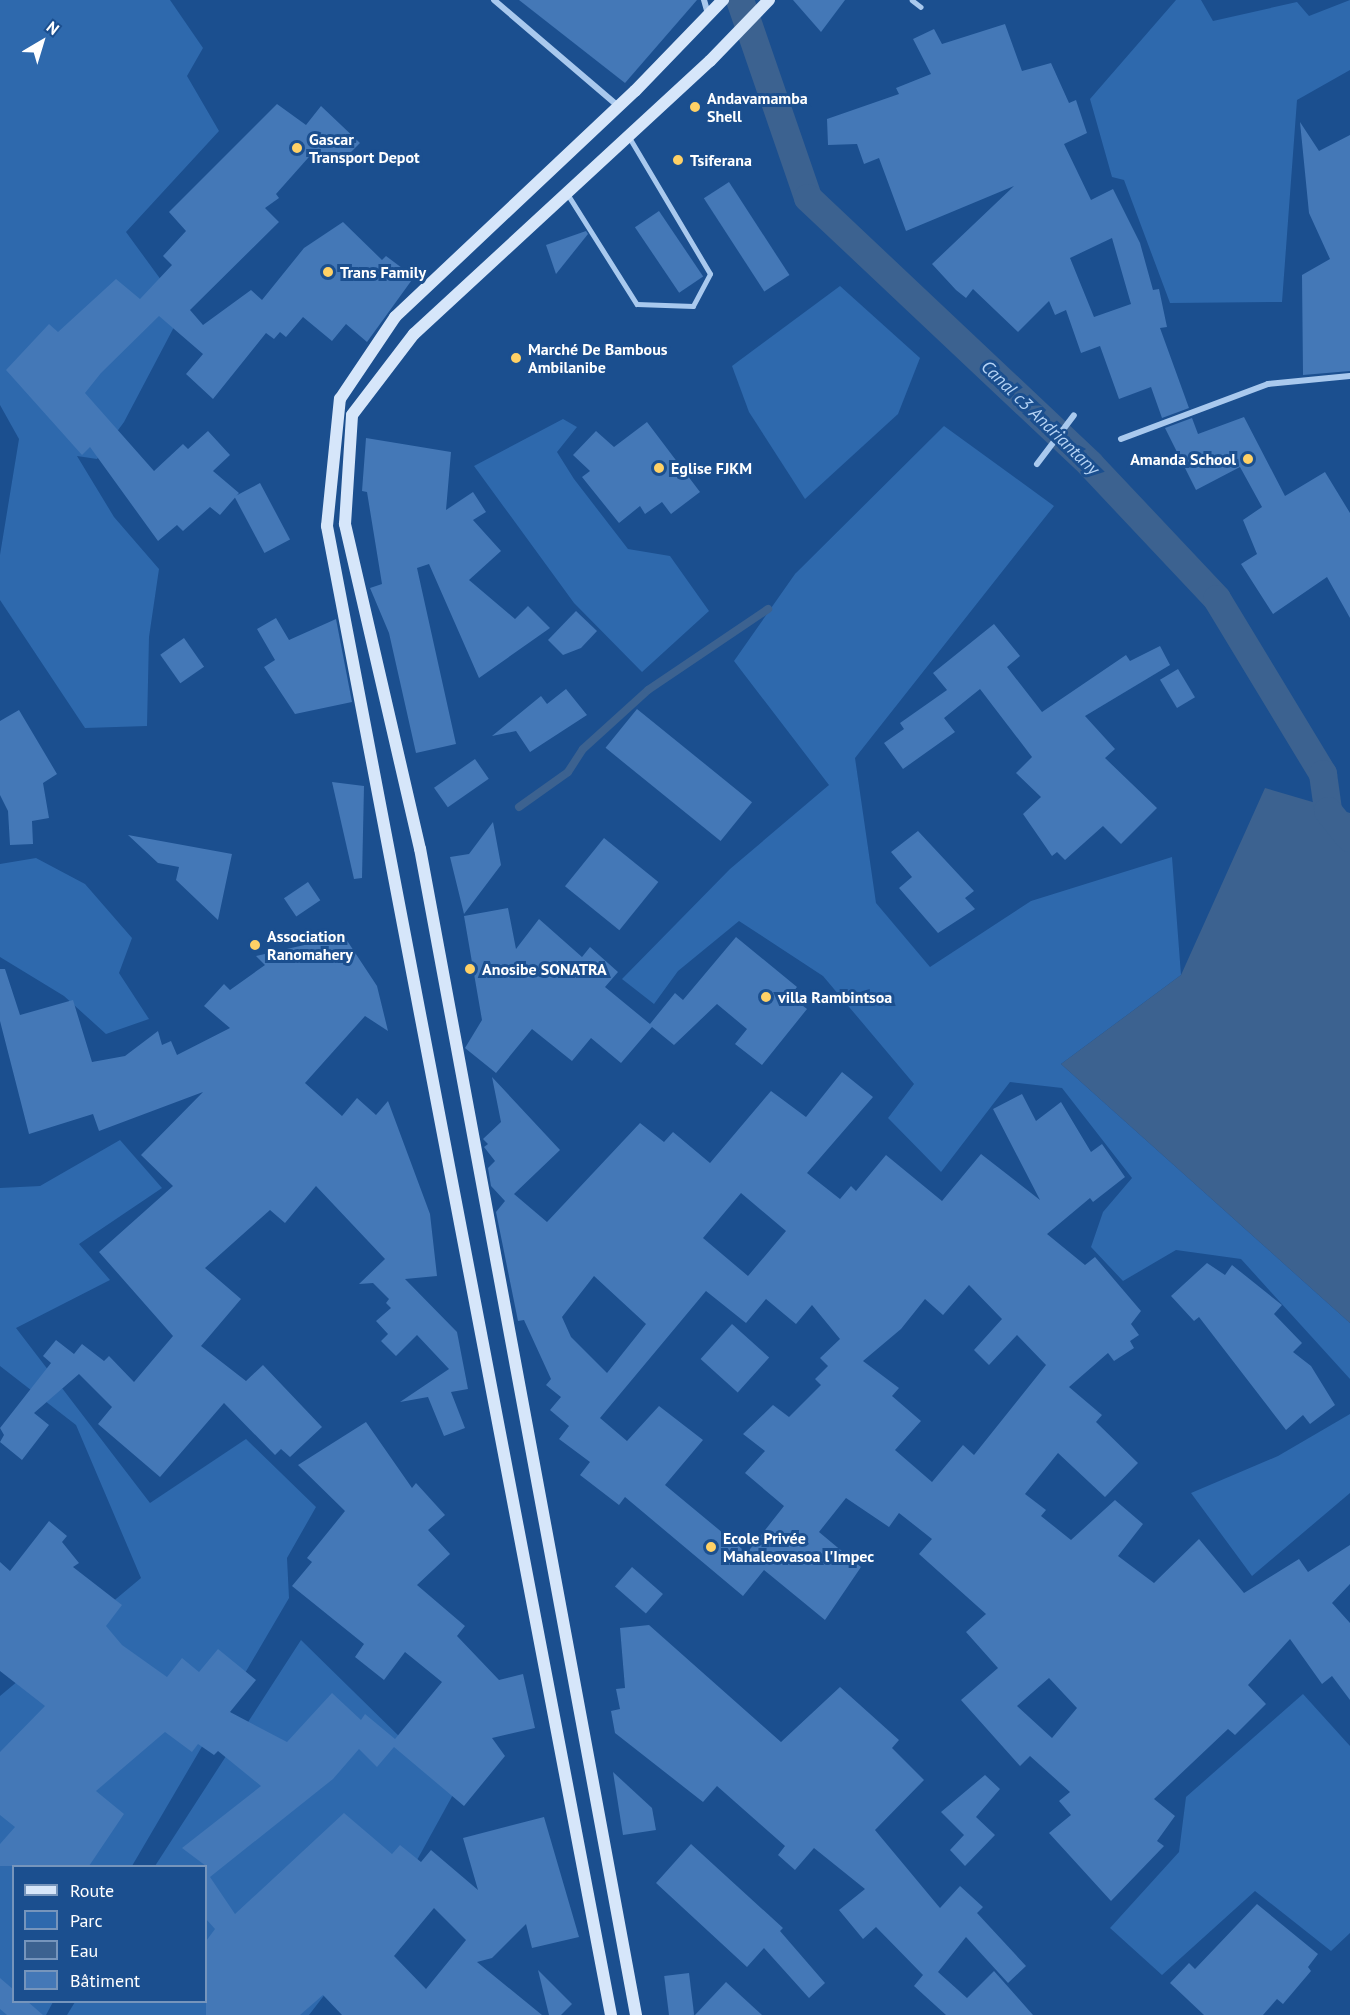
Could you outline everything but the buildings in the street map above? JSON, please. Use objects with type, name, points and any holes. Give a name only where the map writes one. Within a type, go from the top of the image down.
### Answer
[{"type":"street","points":[[495,0],[619,106]]},
{"type":"street","points":[[611,2015],[327,525],[340,399],[395,317],[619,106],[716,7],[704,0]]},
{"type":"street","points":[[636,2015],[420,849],[345,524],[352,415],[414,334],[719,53],[766,3]]},
{"type":"street","points":[[1121,439],[1268,384],[1350,376]]},
{"type":"street","points":[[1036,464],[1074,415]]},
{"type":"lane","points":[[912,0],[921,7]]},
{"type":"lane","points":[[567,193],[637,304],[693,306],[710,274],[628,136]]},
{"type":"green space","points":[[0,0],[170,0],[203,48],[187,76],[219,131],[126,232],[183,310],[124,422],[97,459],[77,456],[114,517],[159,569],[149,637],[147,726],[85,728],[0,600],[0,555],[19,439],[0,405]]},
{"type":"green space","points":[[1176,0],[1201,0],[1213,21],[1297,2],[1309,16],[1350,0],[1350,70],[1297,100],[1282,302],[1170,303],[1124,180],[1112,177],[1090,99]]},
{"type":"green space","points":[[840,286],[920,358],[898,414],[805,499],[749,412],[732,366]]},
{"type":"green space","points":[[563,419],[577,427],[557,452],[574,479],[628,549],[670,556],[709,611],[642,672],[574,603],[474,466]]},
{"type":"green space","points":[[944,426],[1054,506],[855,758],[876,903],[930,967],[1031,901],[1172,857],[1181,975],[1061,1064],[1350,1323],[1350,1379],[1241,1259],[1176,1250],[1123,1281],[1091,1247],[1103,1212],[1132,1178],[1062,1088],[1010,1082],[941,1172],[888,1118],[914,1084],[823,976],[739,921],[678,971],[654,1004],[622,979],[730,869],[829,785],[734,661],[795,574]]},
{"type":"green space","points":[[36,858],[85,884],[132,938],[119,973],[149,1019],[106,1034],[64,996],[0,957],[0,864]]},
{"type":"green space","points":[[120,1140],[162,1188],[79,1244],[110,1280],[16,1328],[150,1503],[246,1439],[316,1507],[287,1558],[289,1598],[133,1865],[12,1865],[12,2003],[52,2003],[46,2015],[0,2015],[0,1696],[141,1578],[76,1425],[0,1366],[0,1188],[40,1186]]},
{"type":"green space","points":[[1350,1414],[1350,1493],[1252,1576],[1191,1493],[1278,1456]]},
{"type":"green space","points":[[301,1640],[455,1791],[389,1911],[309,2015],[67,2015],[74,2003],[207,2003],[207,1865],[156,1865]]},
{"type":"green space","points":[[1303,1694],[1350,1746],[1350,1933],[1331,1951],[1255,1891],[1162,1975],[1110,1928],[1179,1852],[1186,1797]]},
{"type":"water","points":[[1265,788],[1350,813],[1350,1323],[1061,1064],[1181,975]]},
{"type":"waterway","name":"Canal c3 Andriantany","points":[[740,0],[808,198],[1090,464],[1217,599],[1323,774],[1328,811],[1350,838]]},
{"type":"waterway","points":[[519,807],[568,772],[583,749],[648,690],[768,609]]},
{"type":"place","name":"Andavamamba Shell","points":[[695,107]]},
{"type":"place","name":"Gascar Transport Depot","points":[[297,148]]},
{"type":"place","name":"Tsiferana","points":[[678,160]]},
{"type":"place","name":"Trans Family","points":[[328,272]]},
{"type":"place","name":"Marché De Bambous Ambilanibe","points":[[516,358]]},
{"type":"place","name":"Amanda School","points":[[1248,459]]},
{"type":"place","name":"Eglise FJKM","points":[[659,468]]},
{"type":"place","name":"Association Ranomahery","points":[[255,945]]},
{"type":"place","name":"Anosibe SONATRA","points":[[470,969]]},
{"type":"place","name":"villa Rambintsoa","points":[[766,997]]},
{"type":"place","name":"Ecole Privée Mahaleovasoa l'Impec","points":[[711,1547]]}]
